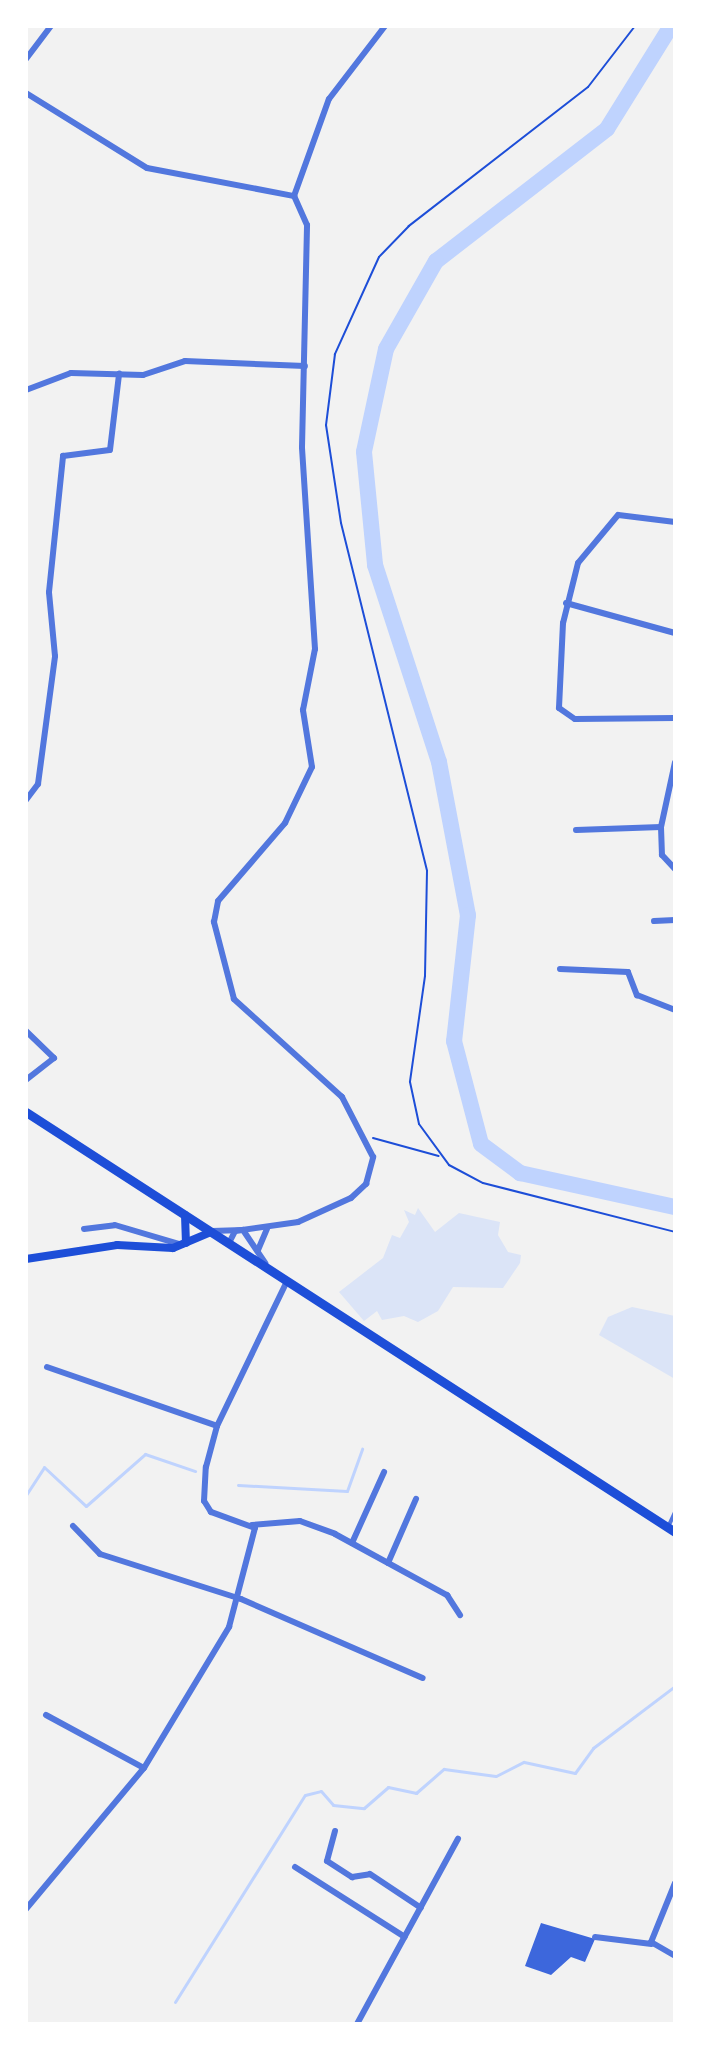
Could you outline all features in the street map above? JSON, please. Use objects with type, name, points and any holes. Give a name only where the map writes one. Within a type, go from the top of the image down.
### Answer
[{"type":"main road","points":[[26,1112],[671,1530]]},
{"type":"main road","points":[[184,1244],[185,1215]]},
{"type":"main road","points":[[26,1259],[117,1245],[184,1244],[211,1232]]},
{"type":"street","points":[[26,59],[51,26]]},
{"type":"street","points":[[211,1232],[267,1229],[319,1215],[360,1191],[370,1174],[369,1138],[342,1097],[234,999],[214,922],[218,901],[285,823],[312,767],[303,710],[315,649],[305,366],[307,225],[294,196],[329,99],[385,26]]},
{"type":"street","points":[[26,93],[147,168],[294,196]]},
{"type":"street","points":[[26,390],[71,373],[119,374],[185,361],[305,366]]},
{"type":"street","points":[[26,800],[38,784],[55,656],[49,592],[63,456],[110,450],[119,374]]},
{"type":"street","points":[[675,522],[639,514],[612,519],[578,563],[566,603],[563,715],[675,718]]},
{"type":"street","points":[[566,603],[675,633]]},
{"type":"street","points":[[675,762],[661,827],[662,855],[675,869]]},
{"type":"street","points":[[576,830],[661,827]]},
{"type":"street","points":[[654,921],[675,920]]},
{"type":"street","points":[[560,969],[628,972],[637,995],[675,1010]]},
{"type":"street","points":[[26,1031],[54,1058],[26,1080]]},
{"type":"street","points":[[84,1229],[125,1227],[184,1244]]},
{"type":"street","points":[[117,1245],[125,1227]]},
{"type":"street","points":[[258,1253],[267,1229]]},
{"type":"street","points":[[229,1243],[243,1230]]},
{"type":"street","points":[[243,1230],[272,1271]]},
{"type":"street","points":[[287,1281],[217,1426],[204,1501],[211,1512],[252,1525],[300,1521],[352,1543],[447,1595],[460,1615]]},
{"type":"street","points":[[47,1367],[217,1426]]},
{"type":"street","points":[[352,1543],[384,1472]]},
{"type":"street","points":[[388,1563],[416,1499]]},
{"type":"street","points":[[671,1530],[675,1512]]},
{"type":"street","points":[[26,1909],[144,1768],[190,1701],[241,1599],[257,1543],[252,1525]]},
{"type":"street","points":[[73,1526],[100,1554],[241,1599],[423,1678]]},
{"type":"street","points":[[46,1715],[144,1768]]},
{"type":"street","points":[[335,1831],[327,1861],[352,1877],[370,1874],[421,1908]]},
{"type":"street","points":[[357,2024],[458,1839]]},
{"type":"street","points":[[295,1867],[405,1937]]},
{"type":"street","points":[[652,1944],[675,1883]]},
{"type":"street","points":[[595,1937],[652,1944],[675,1956]]},
{"type":"path","points":[[441,1157],[410,1096],[425,976],[427,871],[341,523],[325,399],[335,354],[379,257],[409,226],[588,87],[635,26]]},
{"type":"path","points":[[369,1138],[441,1157],[522,1198],[675,1232]]},
{"type":"shaded area","points":[[418,1208],[435,1232],[459,1213],[500,1222],[498,1235],[508,1252],[521,1255],[520,1263],[503,1288],[453,1287],[438,1311],[418,1322],[404,1316],[382,1320],[377,1311],[364,1321],[339,1292],[383,1258],[392,1235],[400,1238],[409,1222],[404,1210],[415,1215]]},
{"type":"shaded area","points":[[632,1307],[675,1316],[675,1379],[599,1335],[608,1317]]},
{"type":"building","points":[[541,1923],[595,1939],[585,1962],[571,1957],[551,1975],[525,1966]]},
{"type":"waterway","points":[[671,26],[607,129],[436,261],[386,349],[364,452],[375,565],[439,762],[468,915],[454,1041],[481,1144],[520,1173],[675,1207]]},
{"type":"waterway","points":[[238,1485],[347,1491],[362,1449]]},
{"type":"waterway","points":[[26,1495],[44,1467],[86,1506],[145,1454],[195,1471]]},
{"type":"waterway","points":[[175,2002],[305,1795],[321,1791],[333,1805],[364,1808],[388,1787],[416,1793],[444,1769],[496,1776],[524,1762],[575,1773],[593,1748],[675,1686]]}]
